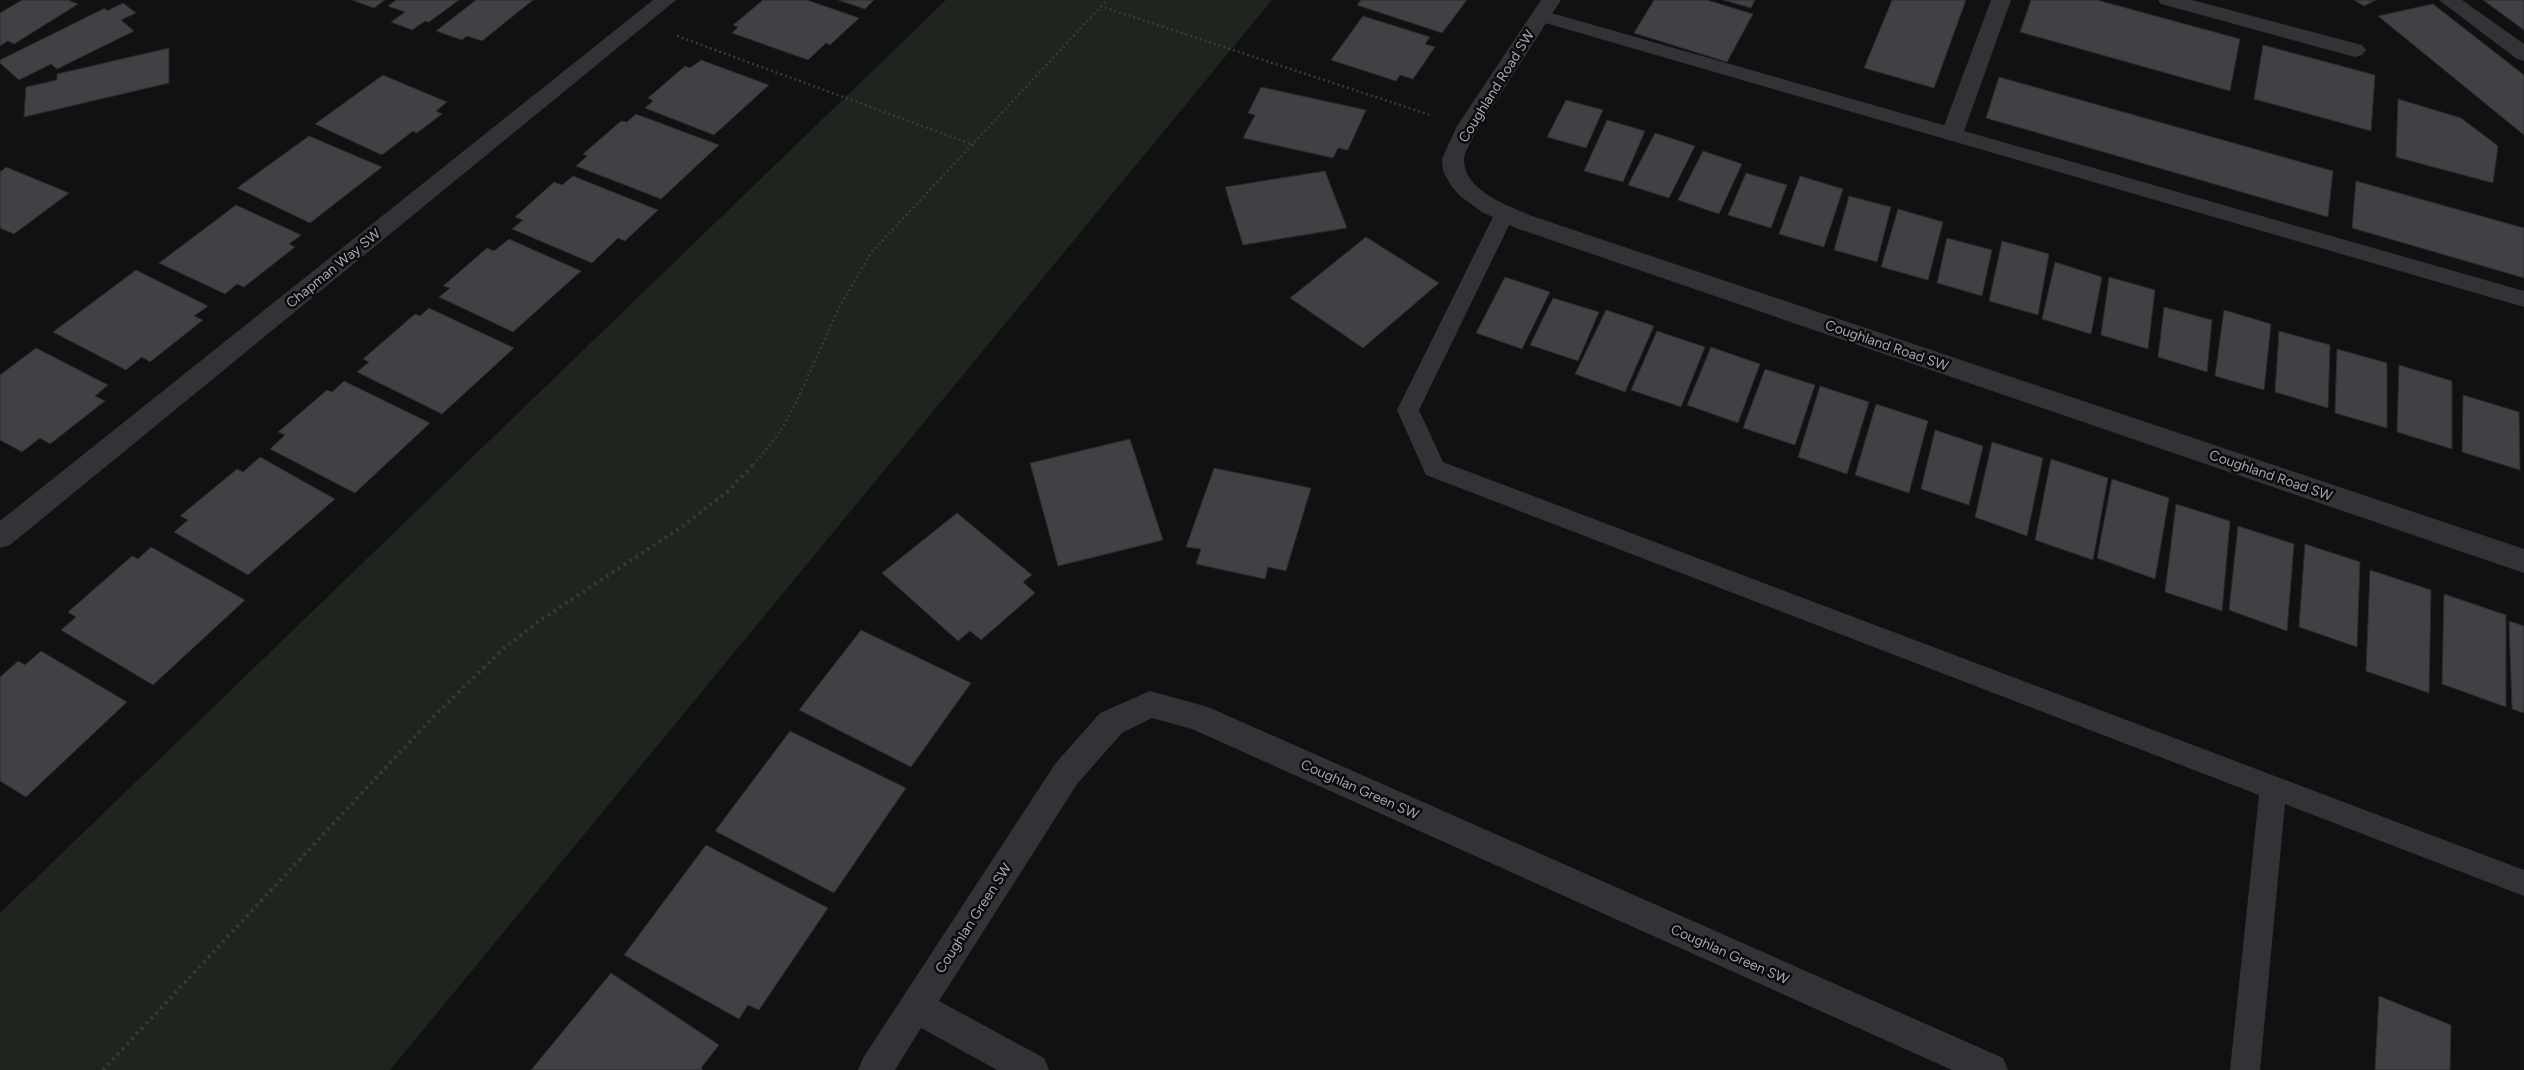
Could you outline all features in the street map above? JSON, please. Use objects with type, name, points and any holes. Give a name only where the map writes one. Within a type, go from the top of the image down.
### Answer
[{"type":"street","name":"Chapman Way SW","points":[[0,537],[666,0]]},
{"type":"street","points":[[1952,134],[2001,0]]},
{"type":"street","points":[[2168,0],[2355,50]]},
{"type":"street","points":[[2450,0],[2524,54]]},
{"type":"street","name":"Coughland Road SW","points":[[1546,8],[1469,128],[1465,131],[1453,159],[1459,181],[1482,202],[1543,228],[2524,561]]},
{"type":"street","name":"Coughlan Green SW","points":[[874,1070],[1066,774],[1111,723],[1150,704],[1197,717],[1991,1070]]},
{"type":"street","points":[[916,1007],[1032,1070]]},
{"type":"lane","points":[[1546,8],[1952,134],[2524,299]]},
{"type":"lane","points":[[1505,213],[1408,410],[1434,468],[2524,883]]},
{"type":"lane","points":[[2245,1070],[2273,788]]},
{"type":"path","points":[[103,1070],[434,716],[503,649],[539,620],[680,528],[727,492],[753,465],[778,435],[794,407],[839,308],[871,253],[1107,0]]},
{"type":"path","points":[[1100,6],[1469,128]]},
{"type":"path","points":[[639,22],[974,144]]},
{"type":"shaded area","points":[[946,0],[1272,0],[390,1070],[0,1070],[0,913]]},
{"type":"building","points":[[22,0],[68,0],[78,4],[14,44],[8,41],[0,46],[0,13]]},
{"type":"building","points":[[352,0],[385,0],[374,8]]},
{"type":"building","points":[[396,0],[459,0],[429,22],[425,21],[412,30],[391,22],[405,12],[388,6]]},
{"type":"building","points":[[476,0],[533,0],[482,41],[467,36],[462,40],[436,31]]},
{"type":"building","points":[[763,0],[807,0],[859,18],[830,45],[826,43],[808,60],[732,33],[738,27],[733,25]]},
{"type":"building","points":[[838,0],[874,0],[865,9]]},
{"type":"building","points":[[1361,0],[1467,0],[1442,33],[1357,5]]},
{"type":"building","points":[[1654,0],[1707,0],[1753,14],[1727,62],[1634,33]]},
{"type":"building","points":[[1723,0],[1755,0],[1751,8]]},
{"type":"building","points":[[1892,0],[1966,0],[1934,88],[1864,68]]},
{"type":"building","points":[[2031,0],[2097,0],[2240,39],[2230,91],[2020,32]]},
{"type":"building","points":[[2354,0],[2376,0],[2364,6]]},
{"type":"building","points":[[2483,0],[2524,0],[2524,30]]},
{"type":"building","points":[[123,3],[136,13],[121,20],[134,31],[57,69],[51,64],[19,80],[0,63],[0,60],[105,8],[107,11]]},
{"type":"building","points":[[2433,4],[2524,75],[2524,135],[2378,16]]},
{"type":"building","points":[[1363,16],[1430,37],[1425,44],[1435,47],[1413,79],[1400,75],[1396,81],[1331,60]]},
{"type":"building","points":[[2263,45],[2375,75],[2371,131],[2254,99]]},
{"type":"building","points":[[169,48],[169,83],[24,117],[26,87],[57,80],[57,74]]},
{"type":"building","points":[[701,60],[769,85],[714,135],[645,108],[653,101],[648,98],[685,66],[690,68]]},
{"type":"building","points":[[383,75],[447,102],[436,111],[442,114],[417,133],[413,131],[382,155],[315,124]]},
{"type":"building","points":[[1999,77],[2333,171],[2328,217],[1986,118]]},
{"type":"building","points":[[1261,87],[1366,110],[1348,150],[1338,148],[1333,158],[1243,138],[1255,115],[1248,113]]},
{"type":"building","points":[[2398,99],[2461,118],[2498,146],[2493,183],[2396,157]]},
{"type":"building","points":[[1566,100],[1603,110],[1586,148],[1547,137]]},
{"type":"building","points":[[636,114],[719,145],[661,199],[576,166],[587,156],[583,154],[621,121],[627,122]]},
{"type":"building","points":[[1607,120],[1645,131],[1623,182],[1584,171]]},
{"type":"building","points":[[1655,133],[1695,146],[1669,198],[1628,185]]},
{"type":"building","points":[[309,136],[382,167],[310,223],[237,188]]},
{"type":"building","points":[[1703,151],[1742,164],[1719,214],[1678,200]]},
{"type":"building","points":[[6,167],[69,193],[14,234],[0,228],[0,172]]},
{"type":"building","points":[[1325,171],[1347,228],[1243,245],[1225,187]]},
{"type":"building","points":[[1746,173],[1787,185],[1771,228],[1728,215]]},
{"type":"building","points":[[573,176],[658,210],[625,241],[618,238],[592,263],[512,229],[523,220],[515,217],[554,182],[562,185]]},
{"type":"building","points":[[1800,176],[1843,189],[1824,247],[1779,234]]},
{"type":"building","points":[[2356,181],[2524,228],[2524,278],[2352,228]]},
{"type":"building","points":[[1849,196],[1891,207],[1877,262],[1834,250]]},
{"type":"building","points":[[236,205],[301,235],[289,244],[295,247],[244,287],[237,284],[225,294],[159,263]]},
{"type":"building","points":[[1898,209],[1943,222],[1928,280],[1881,267]]},
{"type":"building","points":[[1366,237],[1439,283],[1363,348],[1290,298]]},
{"type":"building","points":[[1947,238],[1992,250],[1982,296],[1937,283]]},
{"type":"building","points":[[509,239],[581,271],[513,332],[439,297],[450,288],[443,286],[487,248],[494,251]]},
{"type":"building","points":[[2002,241],[2049,254],[2038,315],[1989,301]]},
{"type":"building","points":[[2055,262],[2102,277],[2091,334],[2042,319]]},
{"type":"building","points":[[136,270],[208,306],[194,316],[203,320],[150,362],[142,357],[126,370],[53,332]]},
{"type":"building","points":[[1505,277],[1550,292],[1522,349],[1476,333]]},
{"type":"building","points":[[2109,277],[2155,290],[2148,349],[2101,335]]},
{"type":"building","points":[[1553,298],[1599,312],[1578,361],[1530,345]]},
{"type":"building","points":[[2164,307],[2212,320],[2207,372],[2158,357]]},
{"type":"building","points":[[429,308],[514,348],[442,414],[357,372],[369,362],[363,359],[415,314],[420,316]]},
{"type":"building","points":[[1606,310],[1654,326],[1625,392],[1575,374]]},
{"type":"building","points":[[2224,310],[2271,324],[2264,390],[2215,376]]},
{"type":"building","points":[[1657,331],[1705,347],[1681,407],[1631,390]]},
{"type":"building","points":[[2279,331],[2330,345],[2328,408],[2275,392]]},
{"type":"building","points":[[1711,347],[1760,364],[1738,423],[1687,405]]},
{"type":"building","points":[[36,348],[108,385],[95,396],[105,401],[50,444],[40,438],[22,452],[0,440],[0,375]]},
{"type":"building","points":[[2337,349],[2387,363],[2387,428],[2335,413]]},
{"type":"building","points":[[2399,365],[2452,381],[2452,449],[2397,432]]},
{"type":"building","points":[[1765,369],[1815,385],[1795,445],[1743,428]]},
{"type":"building","points":[[344,381],[430,423],[355,493],[270,449],[285,435],[278,432],[327,390],[332,392]]},
{"type":"building","points":[[1820,386],[1869,402],[1847,474],[1798,457]]},
{"type":"building","points":[[2463,395],[2519,412],[2520,470],[2462,452]]},
{"type":"building","points":[[1876,404],[1928,421],[1909,493],[1855,475]]},
{"type":"building","points":[[1935,430],[1983,446],[1969,505],[1921,489]]},
{"type":"building","points":[[1130,439],[1163,540],[1058,566],[1030,463]]},
{"type":"building","points":[[1992,442],[2043,458],[2027,536],[1975,517]]},
{"type":"building","points":[[260,457],[335,499],[248,575],[174,532],[188,520],[180,516],[237,469],[243,472]]},
{"type":"building","points":[[2051,459],[2108,478],[2093,560],[2035,540]]},
{"type":"building","points":[[1214,468],[1311,488],[1286,571],[1268,567],[1265,579],[1196,564],[1201,549],[1186,547]]},
{"type":"building","points":[[2112,479],[2169,498],[2155,579],[2097,558]]},
{"type":"building","points":[[2176,504],[2230,521],[2222,611],[2165,592]]},
{"type":"building","points":[[957,513],[1032,575],[1023,582],[1035,593],[981,640],[970,631],[958,641],[882,573]]},
{"type":"building","points":[[2238,526],[2294,544],[2287,631],[2229,610]]},
{"type":"building","points":[[2305,544],[2360,562],[2357,647],[2299,627]]},
{"type":"building","points":[[151,547],[245,600],[153,685],[61,630],[76,617],[68,612],[132,556],[138,559]]},
{"type":"building","points":[[2370,570],[2431,590],[2429,693],[2366,671]]},
{"type":"building","points":[[2444,594],[2506,615],[2506,707],[2442,684]]},
{"type":"building","points":[[2509,621],[2524,626],[2524,713],[2512,709]]},
{"type":"building","points":[[861,630],[971,683],[911,767],[799,710]]},
{"type":"building","points":[[41,651],[127,702],[26,797],[0,781],[0,677],[18,661],[25,665]]},
{"type":"building","points":[[790,731],[906,788],[834,893],[715,831]]},
{"type":"building","points":[[706,845],[828,908],[759,1010],[748,1005],[739,1019],[624,955]]},
{"type":"building","points":[[611,973],[719,1045],[701,1068],[703,1070],[531,1070]]},
{"type":"building","points":[[2379,996],[2451,1025],[2450,1070],[2375,1070]]}]
